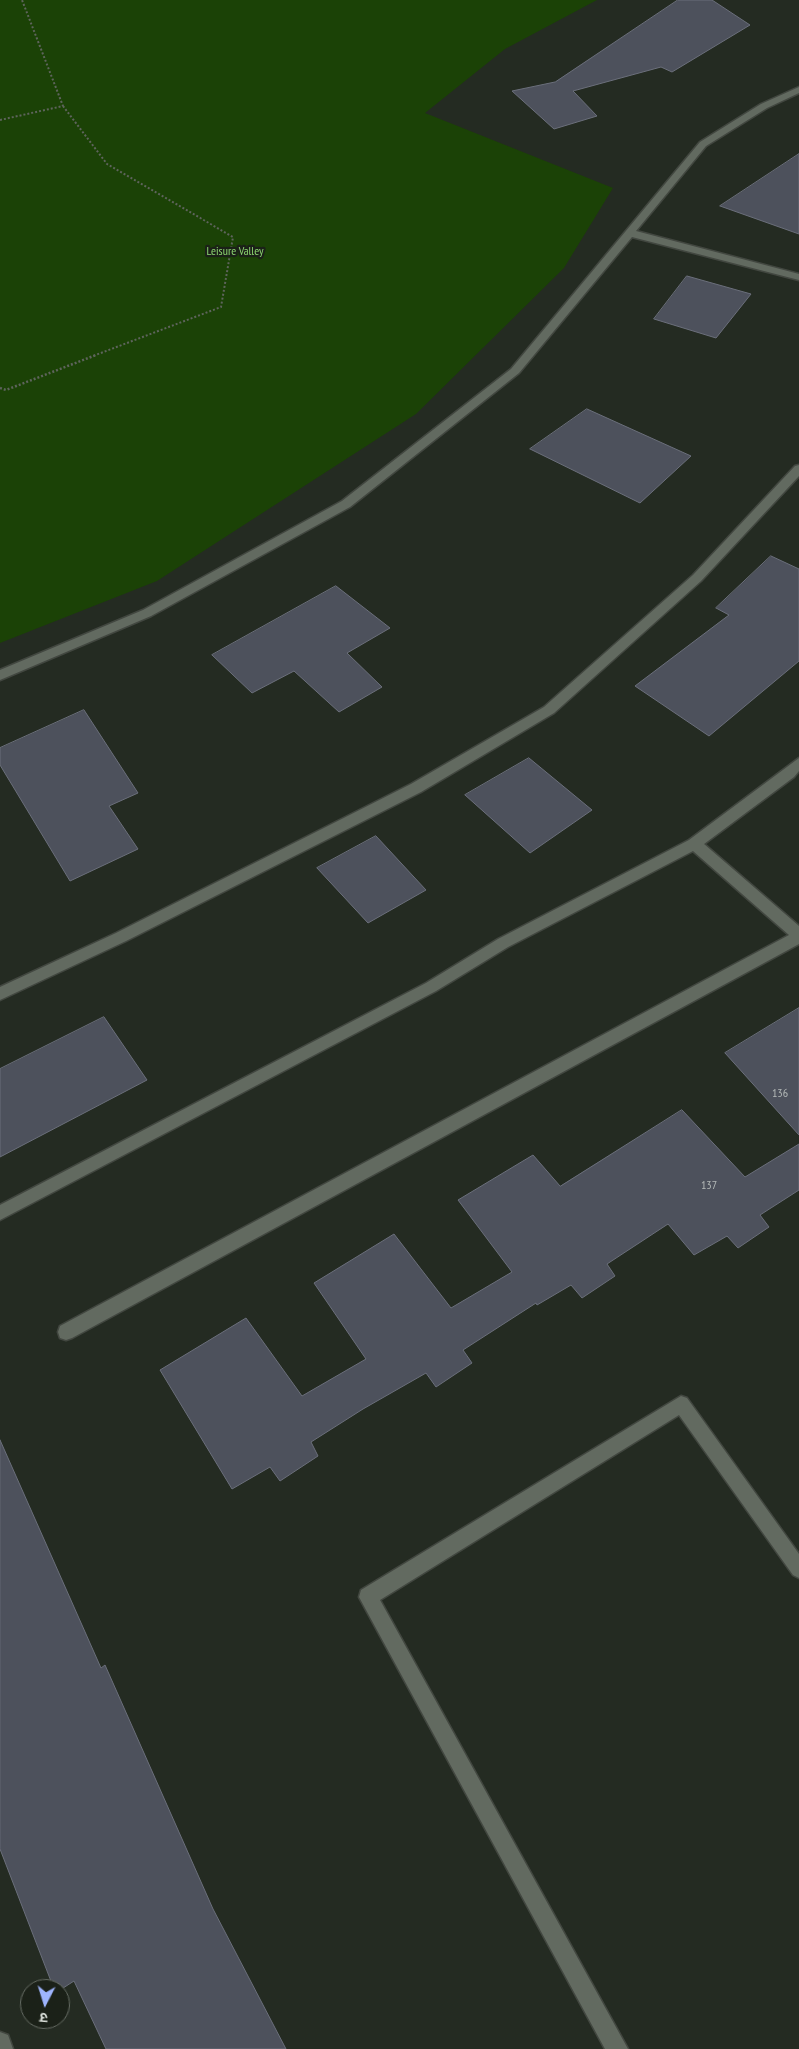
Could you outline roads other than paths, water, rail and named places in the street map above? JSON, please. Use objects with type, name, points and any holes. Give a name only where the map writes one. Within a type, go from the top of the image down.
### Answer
[{"type":"street","points":[[0,675],[147,613],[346,504],[515,372],[703,144],[764,106],[799,90]]},
{"type":"street","points":[[630,233],[799,277]]},
{"type":"street","points":[[0,994],[121,937],[416,788],[548,710],[697,578],[799,469]]},
{"type":"street","points":[[0,1213],[431,986],[503,943],[694,844],[789,774],[799,763]]},
{"type":"street","points":[[66,1332],[799,936],[694,844]]},
{"type":"street","points":[[617,2049],[368,1597],[681,1404],[799,1570]]},
{"type":"street","points":[[0,2043],[2,2049]]},
{"type":"park label","name":"Leisure Valley","points":[[235,252]]}]
